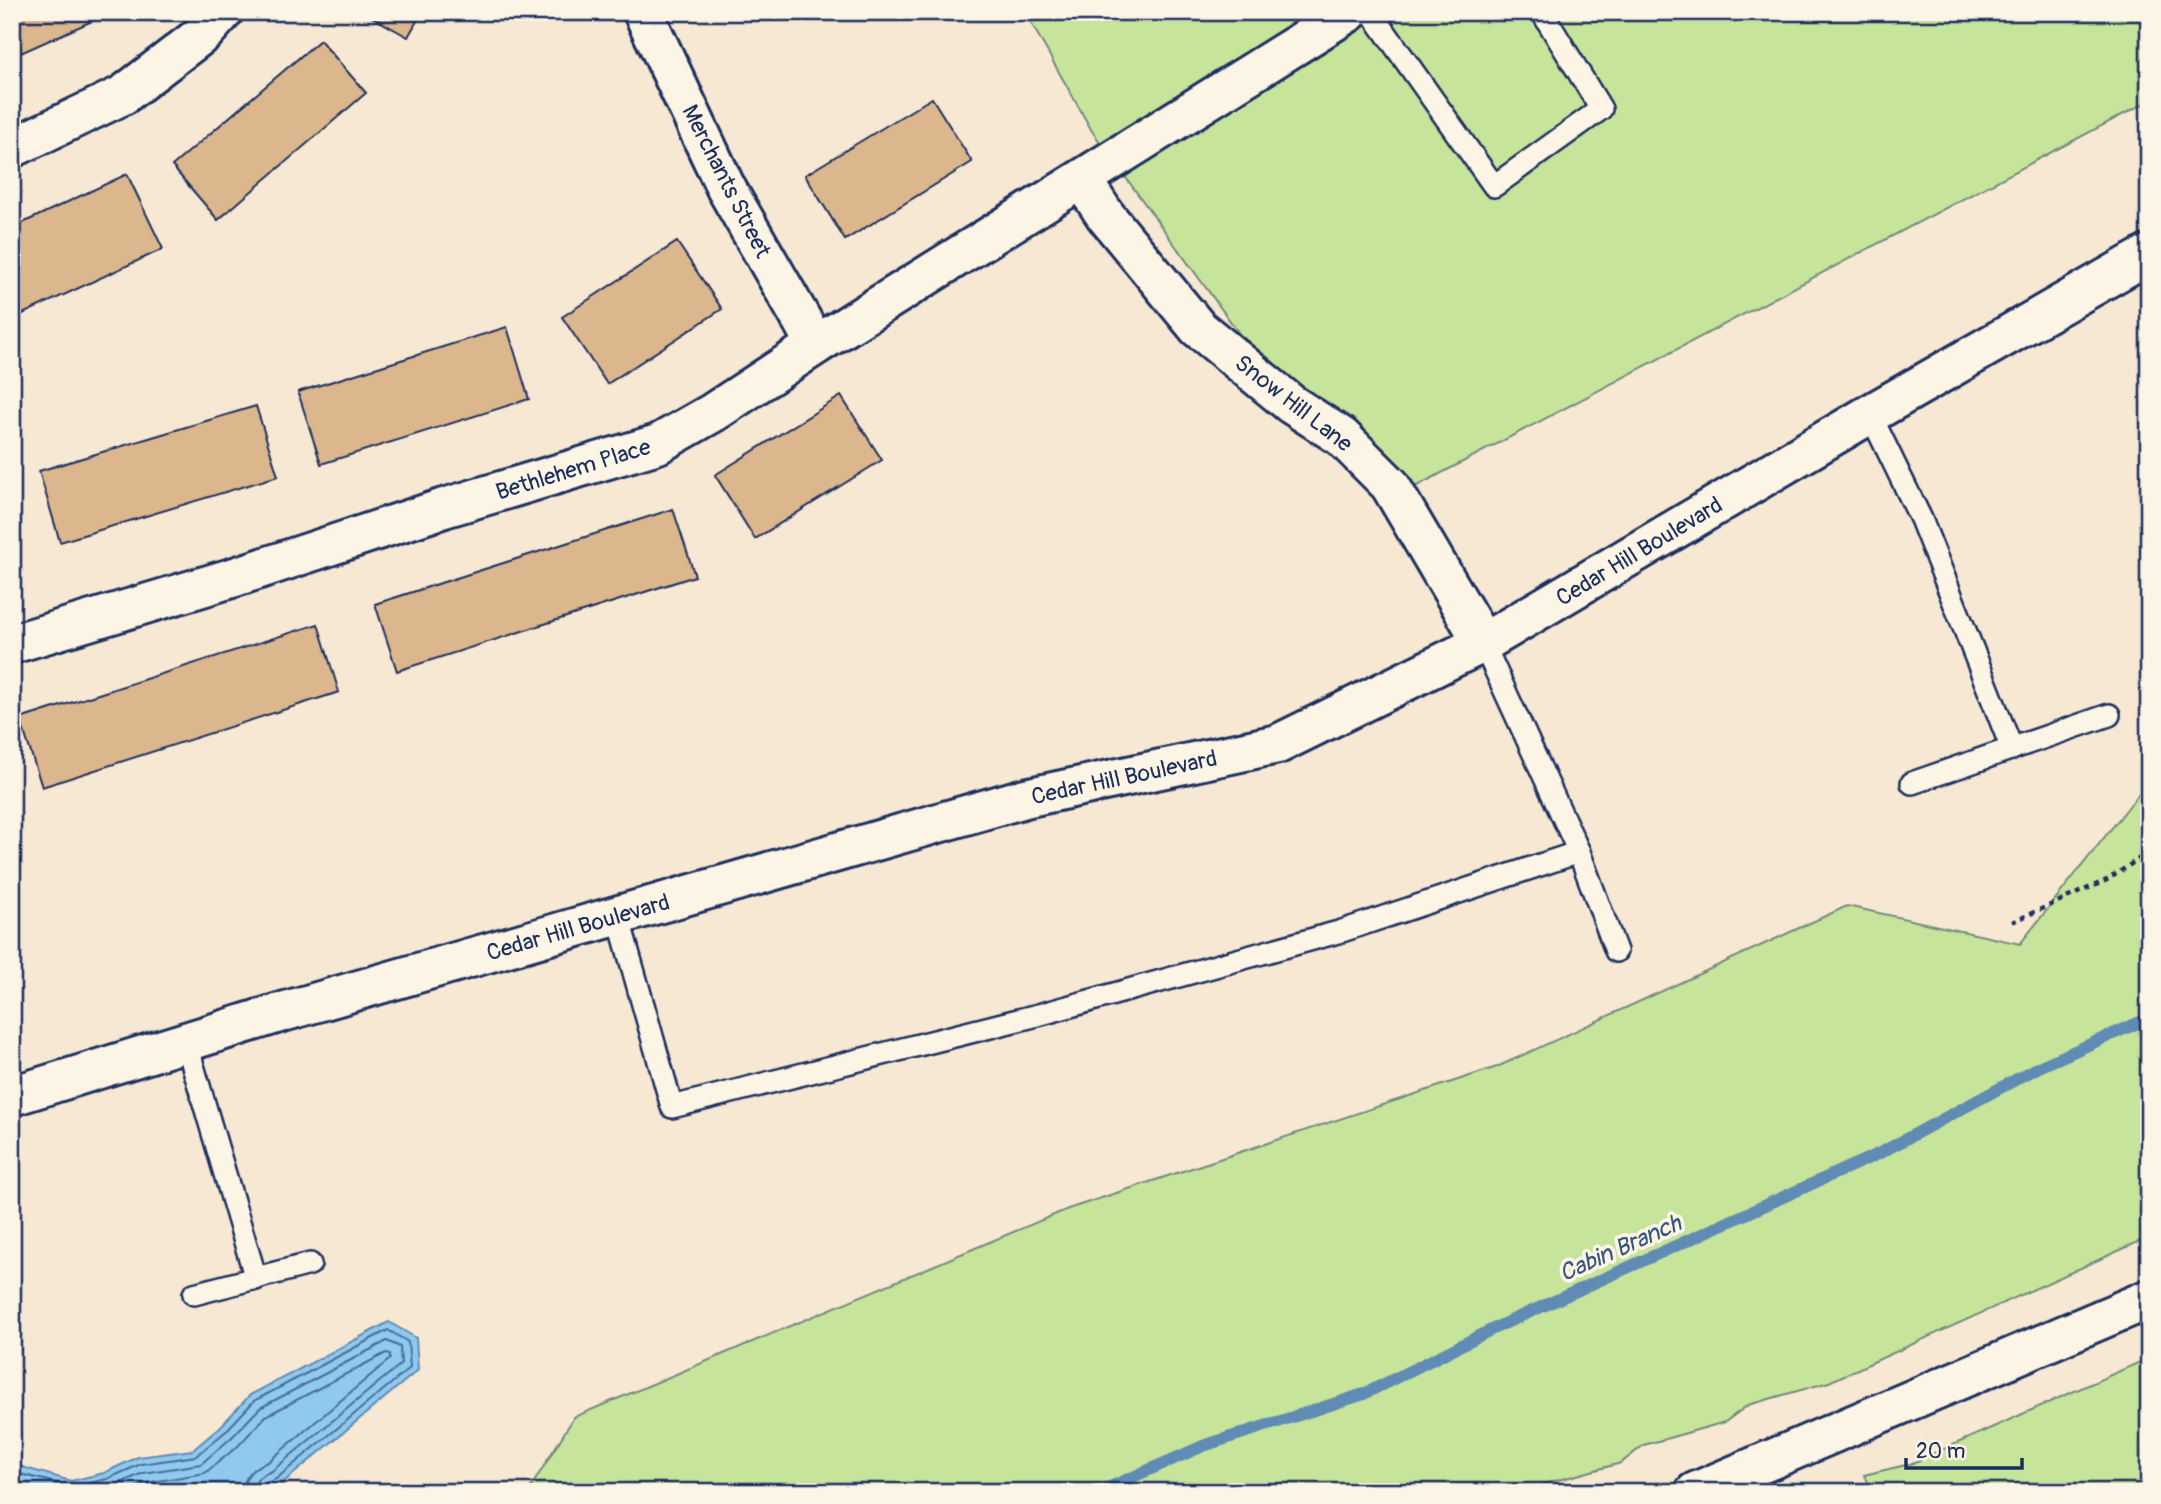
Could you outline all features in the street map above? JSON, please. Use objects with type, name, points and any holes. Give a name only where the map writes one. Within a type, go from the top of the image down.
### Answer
[{"type":"main road","points":[[12,148],[123,95],[204,33],[223,12]]},
{"type":"main road","name":"Merchants Street","points":[[643,12],[726,188],[816,345]]},
{"type":"main road","name":"Bethlehem Place","points":[[12,644],[235,577],[444,508],[658,444],[714,412],[816,345],[1349,12]]},
{"type":"main road","name":"Snow Hill Lane","points":[[1082,180],[1105,215],[1198,328],[1292,404],[1342,436],[1390,485],[1483,643]]},
{"type":"main road","name":"Cedar Hill Boulevard","points":[[12,1096],[186,1042],[1025,798],[1278,744],[1483,643],[1870,414],[2149,254]]},
{"type":"main road","points":[[1695,1492],[2149,1299]]},
{"type":"lane","points":[[1371,12],[1494,186],[1601,109],[1542,12]]},
{"type":"lane","points":[[1870,414],[1921,519],[2012,749]]},
{"type":"lane","points":[[1483,643],[1579,852],[1616,951]]},
{"type":"lane","points":[[1912,783],[2109,716]]},
{"type":"lane","points":[[618,916],[672,1107],[1038,1015],[1342,931],[1579,852]]},
{"type":"lane","points":[[186,1042],[256,1279]]},
{"type":"lane","points":[[194,1294],[310,1264]]},
{"type":"path","points":[[2012,922],[2107,880],[2149,852]]},
{"type":"green space","points":[[1025,12],[2149,12],[2149,101],[1415,487],[1352,447],[1265,369],[1092,131]]},
{"type":"green space","points":[[2149,781],[2149,1237],[1829,1382],[1748,1405],[1725,1422],[1644,1445],[1621,1463],[1540,1485],[1525,1492],[528,1492],[574,1417],[1068,1209],[1497,1067],[1847,906],[2020,944]]},
{"type":"green space","points":[[2149,1358],[2149,1492],[1874,1492],[1864,1475],[1910,1464]]},
{"type":"water","points":[[389,1322],[416,1338],[418,1370],[279,1486],[256,1492],[12,1492],[12,1464],[71,1481],[104,1473],[138,1457],[193,1450],[220,1427],[250,1395]]},
{"type":"building","points":[[12,12],[112,12],[12,57]]},
{"type":"building","points":[[363,12],[422,12],[408,37]]},
{"type":"building","points":[[320,40],[366,93],[218,220],[172,166]]},
{"type":"building","points":[[932,98],[972,162],[845,240],[805,175]]},
{"type":"building","points":[[127,174],[163,249],[12,319],[12,228]]},
{"type":"building","points":[[677,242],[722,309],[607,384],[562,317]]},
{"type":"building","points":[[507,327],[529,399],[321,464],[298,392]]},
{"type":"building","points":[[841,396],[882,460],[755,539],[715,475]]},
{"type":"building","points":[[256,406],[278,476],[60,542],[39,471]]},
{"type":"building","points":[[673,509],[695,576],[397,671],[375,604]]},
{"type":"building","points":[[318,624],[339,692],[42,787],[20,719]]},
{"type":"waterway","name":"Cabin Branch","points":[[1099,1492],[1203,1446],[1364,1394],[1497,1327],[1880,1153],[2041,1066],[2149,1018]]}]
